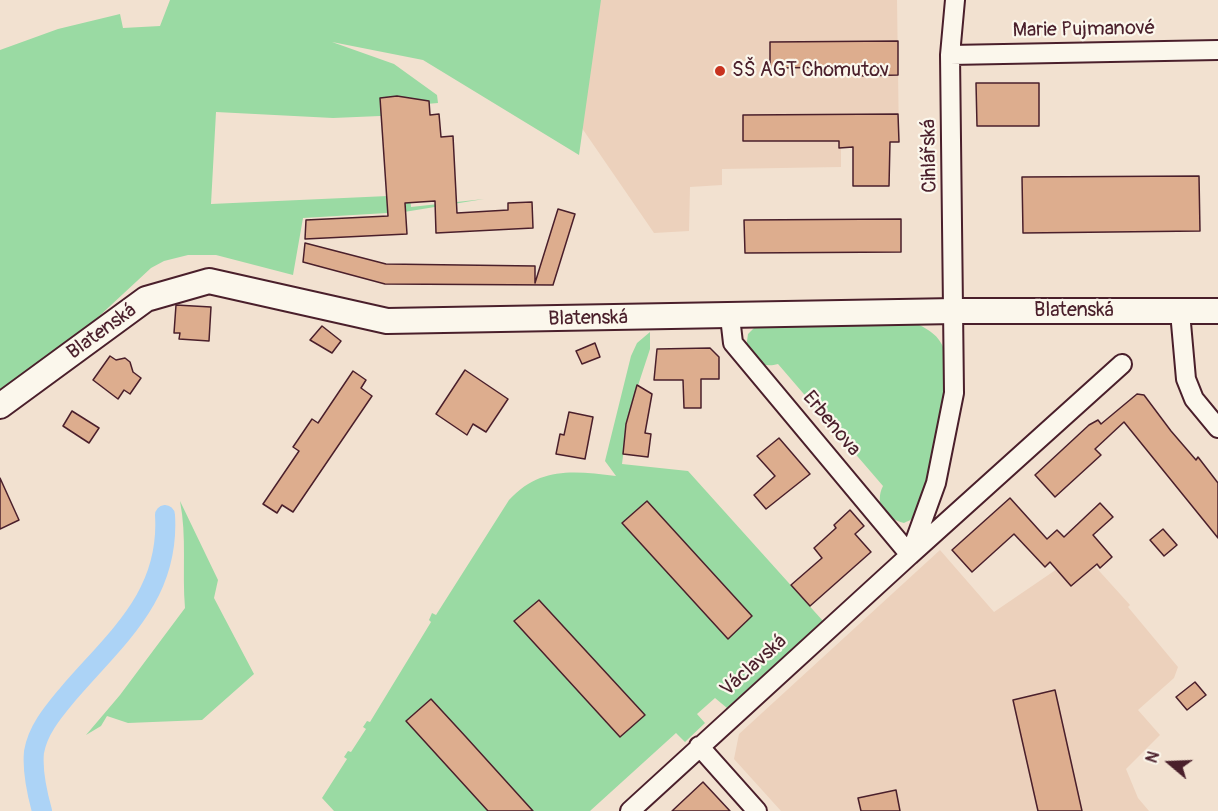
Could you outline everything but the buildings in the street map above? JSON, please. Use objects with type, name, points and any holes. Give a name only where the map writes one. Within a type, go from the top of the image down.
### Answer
[{"type":"street","name":"Cihlářská","points":[[955,0],[950,55],[955,311]]},
{"type":"street","name":"Marie Pujmanové","points":[[950,55],[1218,50]]},
{"type":"street","name":"Blatenská","points":[[0,406],[146,300],[209,281],[387,321],[730,317],[955,311],[1218,311]]},
{"type":"street","name":"Václavská","points":[[910,555],[936,483],[954,393],[955,311]]},
{"type":"street","points":[[1180,312],[1186,379],[1194,399],[1218,428]]},
{"type":"street","name":"Erbenova","points":[[730,317],[734,343],[910,555]]},
{"type":"street","name":"Václavská","points":[[630,811],[1122,364]]},
{"type":"street","points":[[699,746],[757,811]]},
{"type":"shaded area","name":"SŠ AGT Chomutov","points":[[494,0],[897,0],[899,142],[885,142],[885,147],[841,148],[841,167],[722,169],[722,185],[690,187],[689,231],[654,233]]},
{"type":"shaded area","points":[[940,550],[994,612],[1082,552],[1130,605],[1128,607],[1178,667],[1174,678],[1138,710],[1160,735],[1126,769],[1138,798],[1149,811],[781,811],[734,759],[739,734]]},
{"type":"green space","points":[[170,0],[601,0],[579,155],[423,60],[332,42],[394,64],[437,95],[438,103],[426,104],[427,114],[333,118],[216,112],[211,204],[410,195],[411,207],[484,199],[404,212],[303,218],[293,275],[216,255],[188,255],[164,261],[151,268],[95,320],[34,370],[0,392],[0,50],[58,29],[120,14],[123,28],[160,26]]},
{"type":"green space","points":[[912,322],[928,330],[940,341],[945,352],[946,366],[943,409],[927,483],[915,515],[904,523],[891,518],[883,509],[880,499],[883,486],[778,364],[763,364],[746,348],[748,334],[754,328]]},
{"type":"green space","points":[[650,332],[650,349],[628,416],[622,464],[688,471],[823,621],[727,708],[715,698],[697,714],[705,723],[685,742],[676,733],[590,811],[334,811],[322,798],[347,759],[344,757],[348,751],[351,752],[366,729],[363,727],[367,721],[370,722],[431,622],[429,620],[432,613],[436,615],[509,500],[533,481],[559,473],[616,476],[605,461],[631,356],[637,343]]},
{"type":"green space","points":[[180,501],[218,580],[214,598],[254,674],[202,720],[128,723],[107,716],[101,726],[86,735],[120,695],[185,608]]},
{"type":"waterway","points":[[42,811],[34,767],[34,752],[39,736],[57,707],[121,634],[149,592],[159,569],[164,544],[165,515]]},
{"type":"place","name":"SŠ AGT Chomutov","points":[[720,71]]}]
